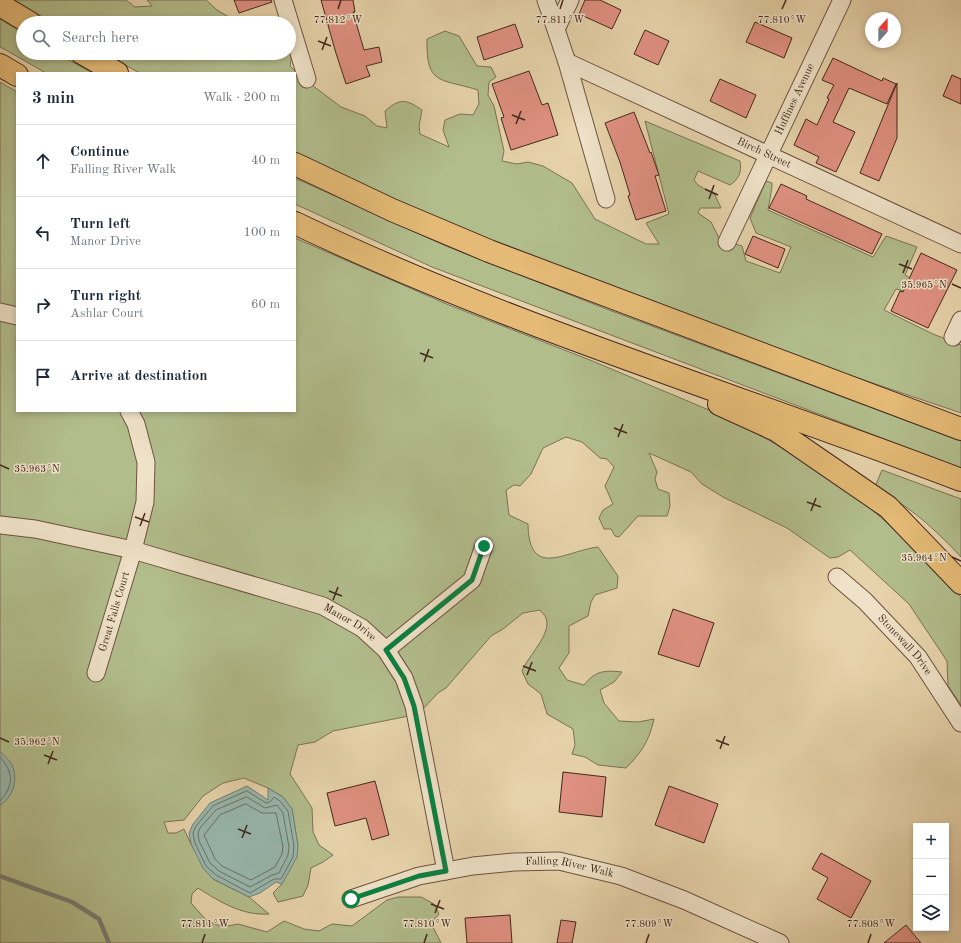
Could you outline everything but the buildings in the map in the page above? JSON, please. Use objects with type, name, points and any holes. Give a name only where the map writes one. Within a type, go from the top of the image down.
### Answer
[{"type":"highway","points":[[0,5],[18,16]]},
{"type":"highway","points":[[94,60],[115,72]]},
{"type":"highway","points":[[0,65],[16,74]]},
{"type":"highway","points":[[296,164],[392,210],[489,251],[961,429]]},
{"type":"highway","points":[[296,223],[421,279],[606,352],[791,416],[961,480]]},
{"type":"highway","points":[[606,352],[776,430],[888,507],[961,583]]},
{"type":"street","points":[[283,0],[288,16]]},
{"type":"street","points":[[546,0],[567,62],[606,199]]},
{"type":"street","points":[[556,29],[570,0]]},
{"type":"street","name":"Huffines Avenue","points":[[726,242],[842,0]]},
{"type":"street","points":[[296,43],[307,79]]},
{"type":"street","name":"Birch Street","points":[[567,62],[961,244]]},
{"type":"street","points":[[0,312],[16,316]]},
{"type":"street","points":[[953,337],[961,320]]},
{"type":"street","points":[[130,412],[136,424],[146,462],[145,502],[133,550]]},
{"type":"street","name":"Manor Drive","points":[[0,525],[35,529],[133,550],[323,606],[362,628],[386,650],[404,678],[414,706],[446,871]]},
{"type":"street","points":[[386,650],[472,580],[484,546]]},
{"type":"street","name":"Great Falls Court","points":[[96,673],[133,550]]},
{"type":"street","name":"Stonewall Drive","points":[[837,577],[865,601],[918,657],[961,723]]},
{"type":"street","name":"Falling River Walk","points":[[351,899],[419,876],[446,871],[514,862],[559,861],[621,876],[684,900],[780,943]]},
{"type":"green space","points":[[14,0],[126,0],[135,7],[152,6],[147,0],[206,0],[217,10],[227,16],[41,16]]},
{"type":"green space","points":[[0,19],[16,29],[16,56],[0,47]]},
{"type":"green space","points":[[445,31],[459,36],[477,66],[491,67],[496,77],[489,82],[488,95],[494,106],[504,151],[502,161],[517,164],[528,162],[543,166],[572,183],[595,219],[646,244],[659,244],[646,223],[669,214],[645,121],[740,161],[741,169],[739,175],[730,185],[698,171],[694,180],[698,185],[715,195],[721,208],[700,208],[698,213],[711,222],[720,240],[742,246],[746,261],[780,273],[791,247],[756,233],[750,218],[766,181],[772,183],[768,210],[873,257],[886,236],[917,247],[905,275],[935,292],[931,299],[896,289],[884,310],[933,334],[961,345],[961,413],[840,372],[479,236],[382,194],[296,153],[296,72],[341,107],[365,116],[377,126],[387,128],[385,111],[390,107],[399,102],[407,102],[412,104],[422,110],[419,126],[420,134],[449,147],[443,130],[445,120],[460,114],[473,115],[479,104],[478,90],[445,81],[438,78],[433,73],[429,65],[427,54],[427,39]]},
{"type":"green space","points":[[23,60],[69,60],[91,72],[44,72]]},
{"type":"green space","points":[[116,60],[291,60],[290,66],[296,72],[138,72]]},
{"type":"green space","points":[[0,82],[16,91],[16,412],[296,412],[296,238],[449,305],[590,360],[728,418],[783,448],[870,508],[907,540],[961,597],[961,705],[948,686],[947,661],[909,604],[850,550],[838,557],[830,558],[787,528],[723,497],[702,484],[691,472],[649,453],[657,472],[655,479],[658,489],[669,493],[670,506],[667,516],[638,516],[619,537],[615,536],[611,529],[604,529],[599,518],[603,510],[613,504],[605,486],[614,467],[607,459],[600,458],[582,442],[566,437],[543,448],[531,474],[520,486],[514,485],[506,490],[509,515],[528,524],[530,541],[535,552],[542,557],[551,558],[598,547],[618,576],[617,588],[595,595],[591,602],[588,616],[569,626],[569,653],[559,668],[567,680],[584,685],[588,680],[600,672],[622,672],[614,682],[600,690],[604,703],[619,721],[638,722],[654,719],[650,734],[644,746],[626,768],[598,765],[585,757],[572,754],[575,745],[573,729],[547,714],[541,694],[528,684],[522,671],[546,631],[547,624],[545,617],[540,610],[523,613],[503,629],[491,636],[446,688],[438,693],[421,711],[404,717],[333,731],[315,742],[298,745],[290,774],[312,808],[313,832],[319,845],[333,855],[311,868],[308,885],[303,896],[278,902],[273,893],[282,884],[298,846],[292,809],[283,797],[268,788],[244,778],[223,783],[203,796],[184,820],[164,822],[168,833],[176,833],[184,829],[191,844],[213,879],[249,897],[269,914],[250,913],[232,907],[198,888],[192,894],[191,903],[207,921],[223,927],[238,924],[267,932],[284,921],[304,929],[319,931],[332,924],[352,926],[387,900],[398,897],[421,897],[434,904],[439,914],[431,923],[441,943],[0,943]]},
{"type":"green space","points":[[296,178],[446,246],[609,310],[961,441],[961,468],[432,267],[296,204]]},
{"type":"green space","points":[[882,470],[961,499],[961,557],[921,518],[898,502],[874,489]]},
{"type":"water","points":[[0,751],[11,763],[15,774],[15,780],[9,797],[0,805]]},
{"type":"water","points":[[247,786],[268,800],[268,788],[283,797],[292,809],[298,846],[297,857],[282,884],[276,882],[260,893],[249,897],[213,879],[203,868],[191,844],[189,833],[193,824],[210,803]]},
{"type":"waterway","points":[[0,876],[72,902],[99,919],[109,943]]},
{"type":"route","points":[[351,899],[419,876],[446,871],[414,706],[404,678],[386,650],[472,580],[484,546]]}]
